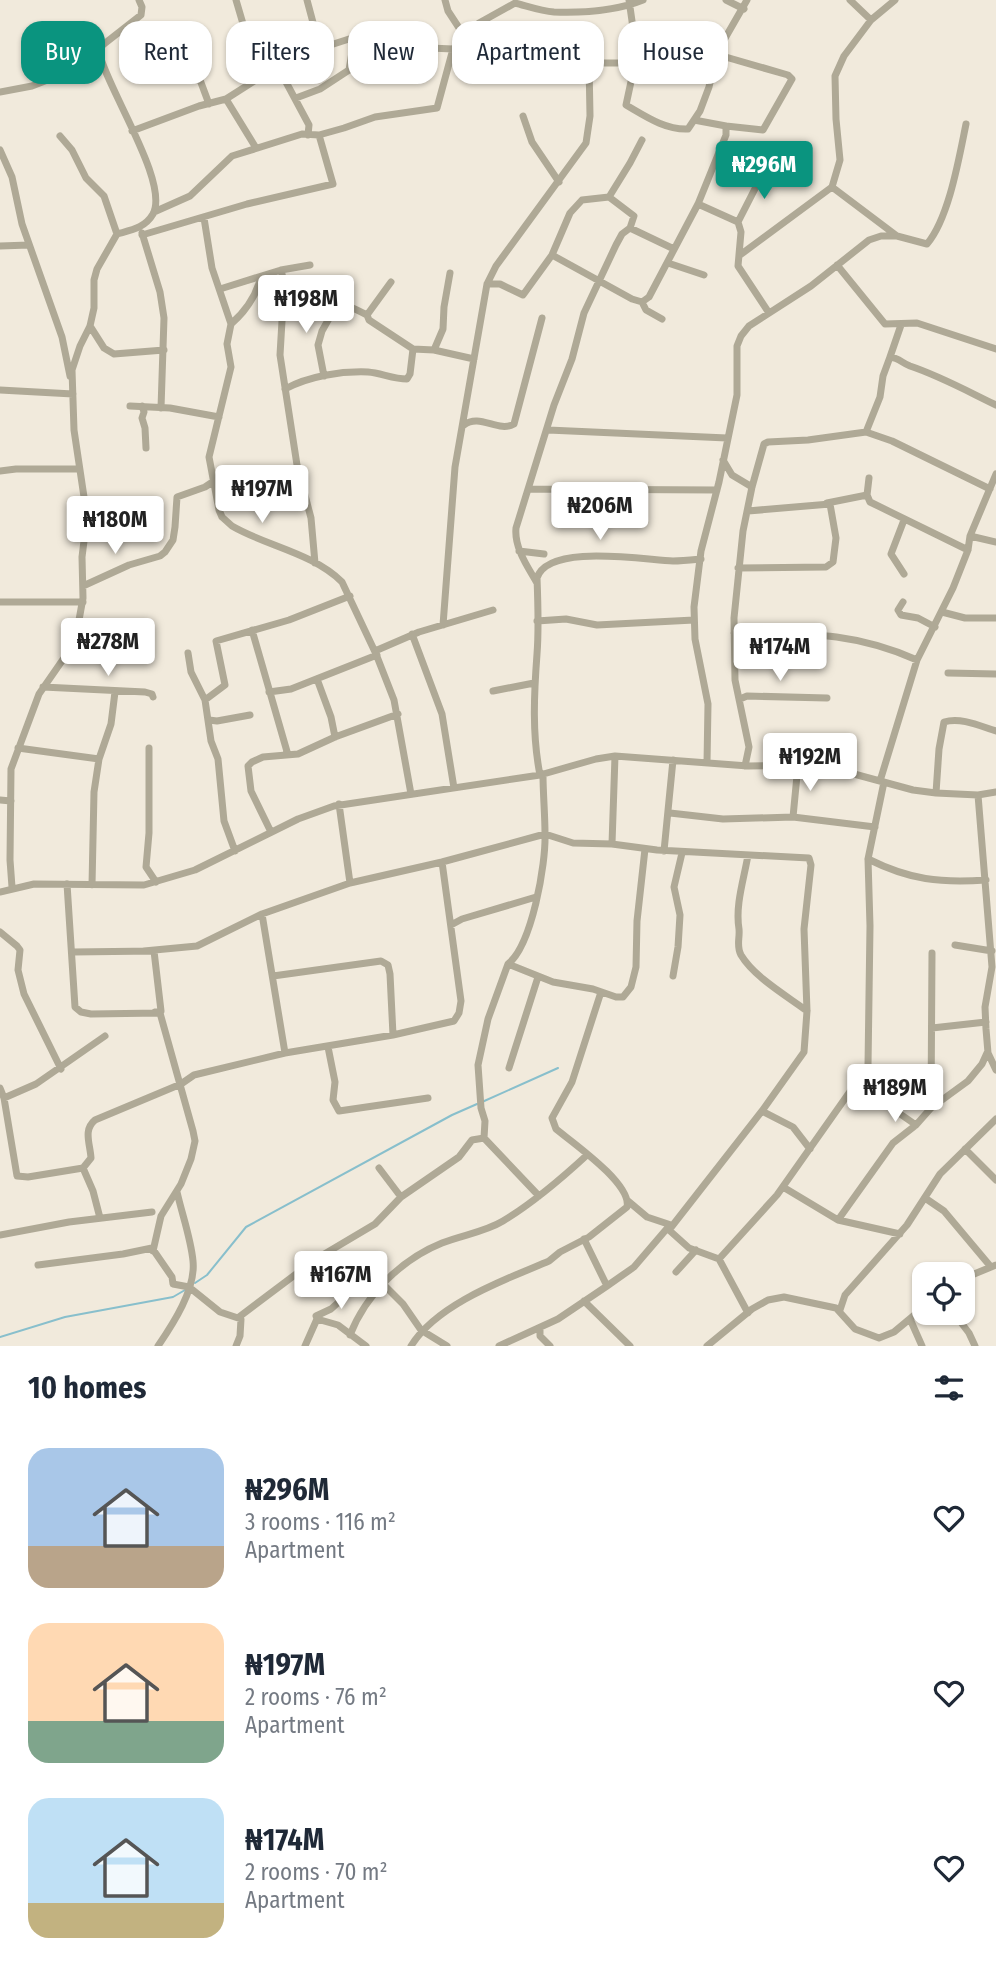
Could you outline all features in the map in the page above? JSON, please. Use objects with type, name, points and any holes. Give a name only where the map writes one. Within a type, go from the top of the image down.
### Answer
[{"type":"street","points":[[105,43],[141,15],[139,0]]},
{"type":"street","points":[[236,0],[242,21]]},
{"type":"street","points":[[307,0],[313,21]]},
{"type":"street","points":[[445,0],[455,21]]},
{"type":"street","points":[[485,20],[514,2],[553,12],[583,11],[643,0]]},
{"type":"street","points":[[726,0],[744,9]]},
{"type":"street","points":[[728,35],[747,0]]},
{"type":"street","points":[[850,0],[871,20]]},
{"type":"street","points":[[740,255],[832,187],[840,160],[835,76],[845,56],[871,20],[895,0]]},
{"type":"street","points":[[629,3],[632,21]]},
{"type":"street","points":[[154,212],[190,196],[232,156],[308,135],[319,135],[375,117],[436,108],[452,52]]},
{"type":"street","points":[[694,120],[763,130],[792,79],[788,75],[728,58]]},
{"type":"street","points":[[443,625],[455,467],[487,284],[495,266],[586,143],[590,116],[589,64],[618,63]]},
{"type":"street","points":[[296,99],[320,89],[348,71]]},
{"type":"street","points":[[105,73],[152,175],[156,194],[154,212],[141,231]]},
{"type":"street","points":[[0,92],[34,84]]},
{"type":"street","points":[[202,84],[209,104]]},
{"type":"street","points":[[132,131],[226,99],[250,84]]},
{"type":"street","points":[[288,84],[309,125],[308,135]]},
{"type":"street","points":[[630,84],[626,105],[659,123],[681,129],[688,129],[694,120],[710,84]]},
{"type":"street","points":[[226,99],[256,148]]},
{"type":"street","points":[[523,116],[532,142],[559,182]]},
{"type":"street","points":[[707,763],[708,704],[694,620],[695,597],[737,395],[737,346],[741,336],[749,326],[811,286],[869,240],[881,236],[897,236],[927,244],[934,235],[954,180],[966,124]]},
{"type":"street","points":[[642,302],[649,297],[698,204],[726,135],[726,126]]},
{"type":"street","points":[[117,234],[204,218],[247,204],[333,184],[319,135]]},
{"type":"street","points":[[60,136],[72,150],[86,178],[104,196],[117,234],[97,269],[90,326],[80,346],[72,380]]},
{"type":"street","points":[[609,197],[642,140]]},
{"type":"street","points":[[0,150],[12,177],[22,224],[62,337],[72,380],[79,469],[87,517],[82,557],[83,602],[79,620],[64,658],[43,687],[11,769],[12,887]]},
{"type":"street","points":[[766,167],[738,222],[741,232],[738,266],[769,313]]},
{"type":"street","points":[[832,187],[897,236]]},
{"type":"street","points":[[487,284],[500,284],[523,295],[552,255],[564,223],[582,200],[609,197],[635,216],[630,228],[622,234],[616,245],[584,313],[578,339],[554,405],[516,528],[515,537],[519,551],[537,583]]},
{"type":"street","points":[[698,204],[738,222]]},
{"type":"street","points":[[204,218],[212,268],[231,324],[227,344],[231,368],[209,457],[219,510],[232,526],[315,564],[342,582],[376,653],[398,714],[411,794]]},
{"type":"street","points":[[630,228],[674,249]]},
{"type":"street","points":[[141,231],[161,298],[164,349],[160,390],[162,408]]},
{"type":"street","points":[[0,246],[29,245]]},
{"type":"street","points":[[552,255],[642,302],[646,310],[662,319]]},
{"type":"street","points":[[668,263],[704,275]]},
{"type":"street","points":[[220,289],[281,270],[310,265]]},
{"type":"street","points":[[837,265],[885,324],[917,323],[996,349]]},
{"type":"street","points":[[281,270],[288,296],[282,321],[280,355],[297,466],[311,518],[315,564]]},
{"type":"street","points":[[434,350],[443,329],[450,273]]},
{"type":"street","points":[[231,324],[257,292],[261,277]]},
{"type":"street","points":[[367,315],[391,282]]},
{"type":"street","points":[[288,296],[307,293],[340,300],[367,315],[369,320],[413,349],[434,350],[474,359]]},
{"type":"street","points":[[324,376],[318,345],[331,315],[331,298]]},
{"type":"street","points":[[464,425],[470,420],[505,426],[514,424],[542,318]]},
{"type":"street","points":[[866,432],[880,397],[883,376],[901,325]]},
{"type":"street","points":[[90,326],[104,348],[114,354],[164,349]]},
{"type":"street","points":[[285,389],[305,380],[324,376],[369,372],[407,379],[413,349]]},
{"type":"street","points":[[890,357],[899,358],[906,364],[930,372],[996,405]]},
{"type":"street","points":[[0,390],[73,394]]},
{"type":"street","points":[[130,406],[219,417]]},
{"type":"street","points":[[145,408],[142,418],[146,448]]},
{"type":"street","points":[[548,429],[727,438]]},
{"type":"street","points":[[745,766],[750,747],[744,731],[733,662],[734,633],[738,568],[752,487],[764,444],[866,432],[880,436],[990,489]]},
{"type":"street","points":[[723,460],[732,475],[752,487]]},
{"type":"street","points":[[0,471],[79,469]]},
{"type":"street","points":[[719,1259],[783,1187],[868,1066],[868,859],[882,781],[917,660],[942,612],[996,474]]},
{"type":"street","points":[[719,480],[732,475]]},
{"type":"street","points":[[869,478],[867,495],[870,502],[968,550]]},
{"type":"street","points":[[83,586],[129,565],[160,556],[173,540],[177,498],[214,481]]},
{"type":"street","points":[[530,489],[717,490]]},
{"type":"street","points":[[748,511],[827,503],[867,495]]},
{"type":"street","points":[[738,568],[829,566],[833,562],[835,538],[831,508],[827,503]]},
{"type":"street","points":[[904,520],[891,554],[904,574]]},
{"type":"street","points":[[970,536],[996,542]]},
{"type":"street","points":[[519,551],[544,554]]},
{"type":"street","points":[[539,1196],[484,1138],[485,1121],[481,1108],[478,1065],[488,1019],[508,964],[515,958],[527,936],[545,834],[542,774],[537,760],[534,683],[538,572],[578,557],[674,561],[701,559]]},
{"type":"street","points":[[205,699],[225,685],[216,641],[289,620],[350,596]]},
{"type":"street","points":[[0,602],[83,602]]},
{"type":"street","points":[[903,602],[898,610],[901,615],[918,618],[935,626]]},
{"type":"street","points":[[269,692],[291,689],[317,679],[412,634],[493,610]]},
{"type":"street","points":[[942,612],[965,618],[996,618]]},
{"type":"street","points":[[537,621],[566,619],[597,625],[694,620]]},
{"type":"street","points":[[252,630],[288,755]]},
{"type":"street","points":[[734,633],[853,638],[917,660]]},
{"type":"street","points":[[412,634],[442,714],[454,788]]},
{"type":"street","points":[[188,653],[191,672],[205,699],[212,723],[211,741],[218,759],[224,821],[235,851]]},
{"type":"street","points":[[948,673],[996,674]]},
{"type":"street","points":[[317,679],[331,717],[335,737]]},
{"type":"street","points":[[493,691],[534,683]]},
{"type":"street","points":[[43,687],[145,692],[153,697]]},
{"type":"street","points":[[92,885],[94,792],[99,759],[111,724],[115,692]]},
{"type":"street","points":[[740,699],[747,696],[827,698]]},
{"type":"street","points":[[271,832],[251,791],[248,766],[257,759],[298,754],[398,714]]},
{"type":"street","points":[[212,723],[250,715]]},
{"type":"street","points":[[936,793],[940,737],[944,722],[965,722],[996,731]]},
{"type":"street","points":[[18,748],[99,759]]},
{"type":"street","points":[[149,748],[146,867],[156,882]]},
{"type":"street","points":[[611,844],[615,757]]},
{"type":"street","points":[[0,892],[12,887],[34,884],[156,882],[195,870],[298,819],[340,804],[542,774],[596,759],[615,757],[745,766],[798,765],[832,768],[936,793],[978,795],[996,792]]},
{"type":"street","points":[[664,851],[670,813],[673,760]]},
{"type":"street","points":[[793,817],[798,765]]},
{"type":"street","points":[[978,795],[993,936],[992,967],[985,1007],[988,1053],[996,1070]]},
{"type":"street","points":[[0,800],[11,801]]},
{"type":"street","points":[[340,804],[349,883]]},
{"type":"street","points":[[670,813],[723,819],[793,817],[875,827]]},
{"type":"street","points":[[144,951],[197,946],[262,914],[349,883],[442,862],[545,834],[573,842],[682,853],[809,858],[811,865],[804,929],[807,1011],[804,1052],[762,1111],[670,1228],[634,1267],[558,1319],[499,1346]]},
{"type":"street","points":[[508,964],[538,977],[623,997],[631,987],[636,967],[637,921],[645,849]]},
{"type":"street","points":[[673,976],[680,915],[674,887],[682,853]]},
{"type":"street","points":[[748,855],[736,918],[741,955],[764,979],[807,1011]]},
{"type":"street","points":[[868,859],[902,875],[951,883],[986,880]]},
{"type":"street","points":[[0,1088],[17,1176],[28,1177],[83,1168],[90,1162],[88,1131],[89,1125],[95,1119],[181,1084],[194,1075],[285,1053],[393,1035],[454,1021],[461,1001],[442,862]]},
{"type":"street","points":[[67,884],[77,1010],[91,1014],[160,1013],[195,1142],[191,1159],[177,1191],[161,1216],[153,1251]]},
{"type":"street","points":[[451,925],[462,919],[536,897]]},
{"type":"street","points":[[262,914],[285,1053]]},
{"type":"street","points":[[0,932],[20,950],[19,970],[24,994],[61,1069]]},
{"type":"street","points":[[955,946],[992,951]]},
{"type":"street","points":[[73,952],[154,951],[161,1011],[144,1014]]},
{"type":"street","points":[[931,1108],[932,953]]},
{"type":"street","points":[[273,976],[381,961],[388,965],[390,974],[393,1035]]},
{"type":"street","points":[[509,1068],[538,977]]},
{"type":"street","points":[[601,992],[572,1082],[552,1118],[556,1129],[617,1181],[628,1201],[647,1217],[670,1228],[689,1248],[719,1259],[748,1313]]},
{"type":"street","points":[[932,1028],[986,1022]]},
{"type":"street","points":[[4,1098],[25,1091],[61,1069],[105,1036]]},
{"type":"street","points":[[328,1047],[335,1082],[333,1100],[339,1111],[428,1098]]},
{"type":"street","points":[[838,1220],[893,1143],[916,1125],[931,1108],[968,1081],[988,1053]]},
{"type":"street","points":[[857,1084],[916,1125]]},
{"type":"street","points":[[762,1111],[793,1127],[810,1149]]},
{"type":"street","points":[[840,1310],[845,1295],[900,1234],[940,1174],[996,1119]]},
{"type":"street","points":[[239,1317],[316,1259],[375,1224],[401,1197],[459,1157],[472,1140],[484,1138]]},
{"type":"street","points":[[965,1149],[996,1180]]},
{"type":"street","points":[[350,1335],[365,1305],[383,1284],[425,1251],[502,1222],[539,1196],[587,1155]]},
{"type":"street","points":[[83,1168],[100,1218]]},
{"type":"street","points":[[379,1168],[401,1197]]},
{"type":"street","points":[[783,1187],[838,1220],[900,1234]]},
{"type":"street","points":[[158,1346],[179,1312],[194,1264],[179,1209],[177,1191]]},
{"type":"street","points":[[925,1198],[944,1211],[993,1266],[975,1274]]},
{"type":"street","points":[[411,1346],[421,1330],[469,1297],[549,1261],[627,1207],[628,1201]]},
{"type":"street","points":[[0,1235],[152,1212]]},
{"type":"street","points":[[584,1239],[607,1286]]},
{"type":"street","points":[[38,1265],[152,1248],[172,1277],[173,1284],[189,1287],[220,1312],[239,1317]]},
{"type":"street","points":[[676,1272],[696,1250]]},
{"type":"street","points":[[383,1284],[403,1304],[421,1330],[447,1346]]},
{"type":"street","points":[[305,1346],[316,1316],[331,1309],[351,1290]]},
{"type":"street","points":[[707,1346],[768,1300],[784,1297],[816,1302],[840,1310],[855,1329],[879,1338],[894,1332],[910,1320],[922,1346]]},
{"type":"street","points":[[584,1301],[630,1346]]},
{"type":"street","points":[[236,1346],[241,1330],[239,1317]]},
{"type":"street","points":[[317,1319],[338,1325],[366,1346]]},
{"type":"street","points":[[963,1325],[975,1346]]},
{"type":"street","points":[[540,1328],[540,1336],[550,1346]]},
{"type":"waterway","points":[[482,1102],[558,1068]]},
{"type":"waterway","points":[[195,1283],[207,1275],[246,1227],[477,1104]]},
{"type":"waterway","points":[[0,1337],[65,1317],[173,1297],[185,1290]]}]
